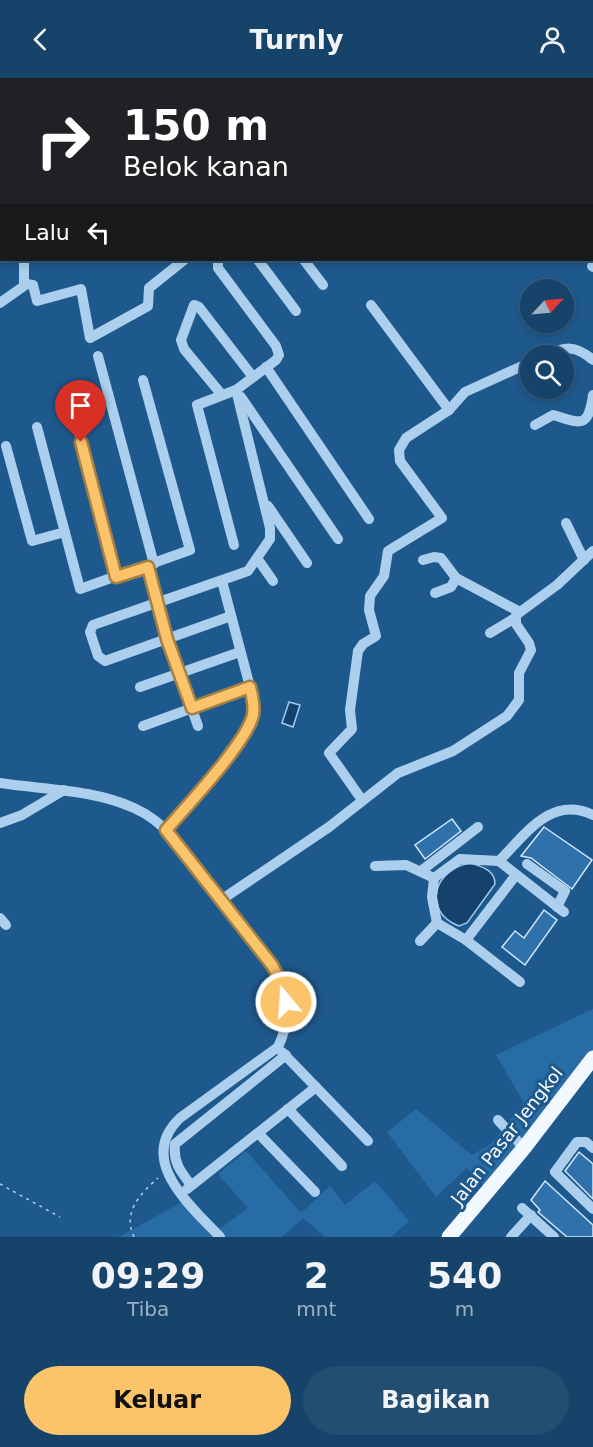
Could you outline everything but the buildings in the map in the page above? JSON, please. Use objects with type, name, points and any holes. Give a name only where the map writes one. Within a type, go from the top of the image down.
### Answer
[{"type":"main road","name":"Jalan Pasar Jengkol","points":[[449,1237],[524,1148],[593,1058]]},
{"type":"street","points":[[24,261],[26,284]]},
{"type":"street","points":[[0,303],[26,284],[33,285],[37,301],[81,289],[90,338],[148,306],[149,288],[183,261]]},
{"type":"street","points":[[218,261],[218,268],[276,346],[279,355],[236,390],[197,405],[234,545]]},
{"type":"street","points":[[259,261],[296,310]]},
{"type":"street","points":[[305,261],[323,285]]},
{"type":"street","points":[[222,395],[184,349],[181,340],[194,305],[199,307],[253,377]]},
{"type":"street","points":[[371,305],[449,410]]},
{"type":"street","points":[[574,348],[580,349],[593,360]]},
{"type":"street","points":[[98,356],[151,566],[156,603],[198,726]]},
{"type":"street","points":[[266,367],[369,519]]},
{"type":"street","points":[[362,800],[329,753],[352,729],[350,710],[357,651],[376,636],[369,610],[370,596],[384,576],[388,551],[442,518],[400,460],[399,450],[406,438],[449,410],[465,392],[520,367]]},
{"type":"street","points":[[37,427],[80,589],[151,566],[190,550],[143,380]]},
{"type":"street","points":[[231,616],[105,661],[98,656],[90,632],[93,625],[248,571],[270,539],[270,528],[236,390]]},
{"type":"street","points":[[236,390],[338,539]]},
{"type":"street","points":[[535,425],[553,415],[572,423],[584,420],[591,410],[593,395]]},
{"type":"street","points":[[70,397],[116,577]]},
{"type":"street","points":[[6,446],[32,541],[65,532]]},
{"type":"street","points":[[263,500],[307,563]]},
{"type":"street","points":[[566,524],[584,560]]},
{"type":"street","points":[[490,633],[557,585],[593,551]]},
{"type":"street","points":[[257,558],[273,581]]},
{"type":"street","points":[[221,900],[329,827],[398,773],[453,751],[507,717],[519,700],[519,673],[531,646],[519,631],[516,615],[456,578],[441,558],[423,560]]},
{"type":"street","points":[[435,593],[451,587],[456,578]]},
{"type":"street","points":[[166,830],[217,770],[249,724],[254,712],[250,687],[222,581]]},
{"type":"street","points":[[140,687],[240,652]]},
{"type":"street","points":[[143,726],[250,687]]},
{"type":"street","points":[[0,783],[64,790],[133,807],[166,830],[272,965],[280,980],[287,1016],[282,1051],[175,1144],[174,1156],[177,1168],[191,1185]]},
{"type":"street","points":[[0,823],[37,807],[64,790]]},
{"type":"street","points":[[499,861],[548,813],[571,808],[593,815]]},
{"type":"street","points":[[421,871],[478,827]]},
{"type":"street","points":[[520,982],[466,940],[437,923],[432,897],[434,878],[460,859],[499,861],[561,910],[565,891],[527,864]]},
{"type":"street","points":[[375,866],[406,865],[434,878]]},
{"type":"street","points":[[466,940],[516,875]]},
{"type":"street","points":[[420,941],[437,923]]},
{"type":"street","points":[[282,1051],[368,1141]]},
{"type":"street","points":[[220,1237],[165,1171],[162,1149],[168,1131],[174,1123],[282,1051]]},
{"type":"street","points":[[182,1193],[316,1087]]},
{"type":"street","points":[[288,1109],[342,1166]]},
{"type":"street","points":[[498,1120],[524,1148]]},
{"type":"street","points":[[258,1133],[315,1192]]},
{"type":"street","points":[[593,1148],[586,1142],[577,1142],[555,1172],[593,1209]]},
{"type":"street","points":[[511,1237],[527,1211],[554,1237]]},
{"type":"path","points":[[134,1237],[129,1217],[138,1195],[165,1171]]},
{"type":"path","points":[[0,1184],[60,1217]]},
{"type":"shaded area","points":[[289,702],[300,705],[293,727],[282,723]]},
{"type":"shaded area","points":[[471,863],[490,872],[495,884],[467,923],[459,926],[447,919],[440,911],[436,901],[437,891],[441,881],[448,873]]},
{"type":"shaded area","points":[[593,1009],[593,1057],[490,1193],[467,1168],[436,1197],[387,1132],[416,1109],[472,1155],[491,1144],[524,1103],[496,1055]]},
{"type":"shaded area","points":[[246,1151],[301,1213],[330,1186],[345,1205],[375,1181],[409,1221],[391,1237],[325,1237],[303,1218],[282,1237],[119,1237],[191,1197],[217,1231],[248,1208],[218,1174]]},
{"type":"route","points":[[81,442],[116,577],[148,567],[167,639],[192,708],[250,687],[254,712],[249,724],[217,770],[166,830],[272,965],[280,980],[286,1002]]}]
